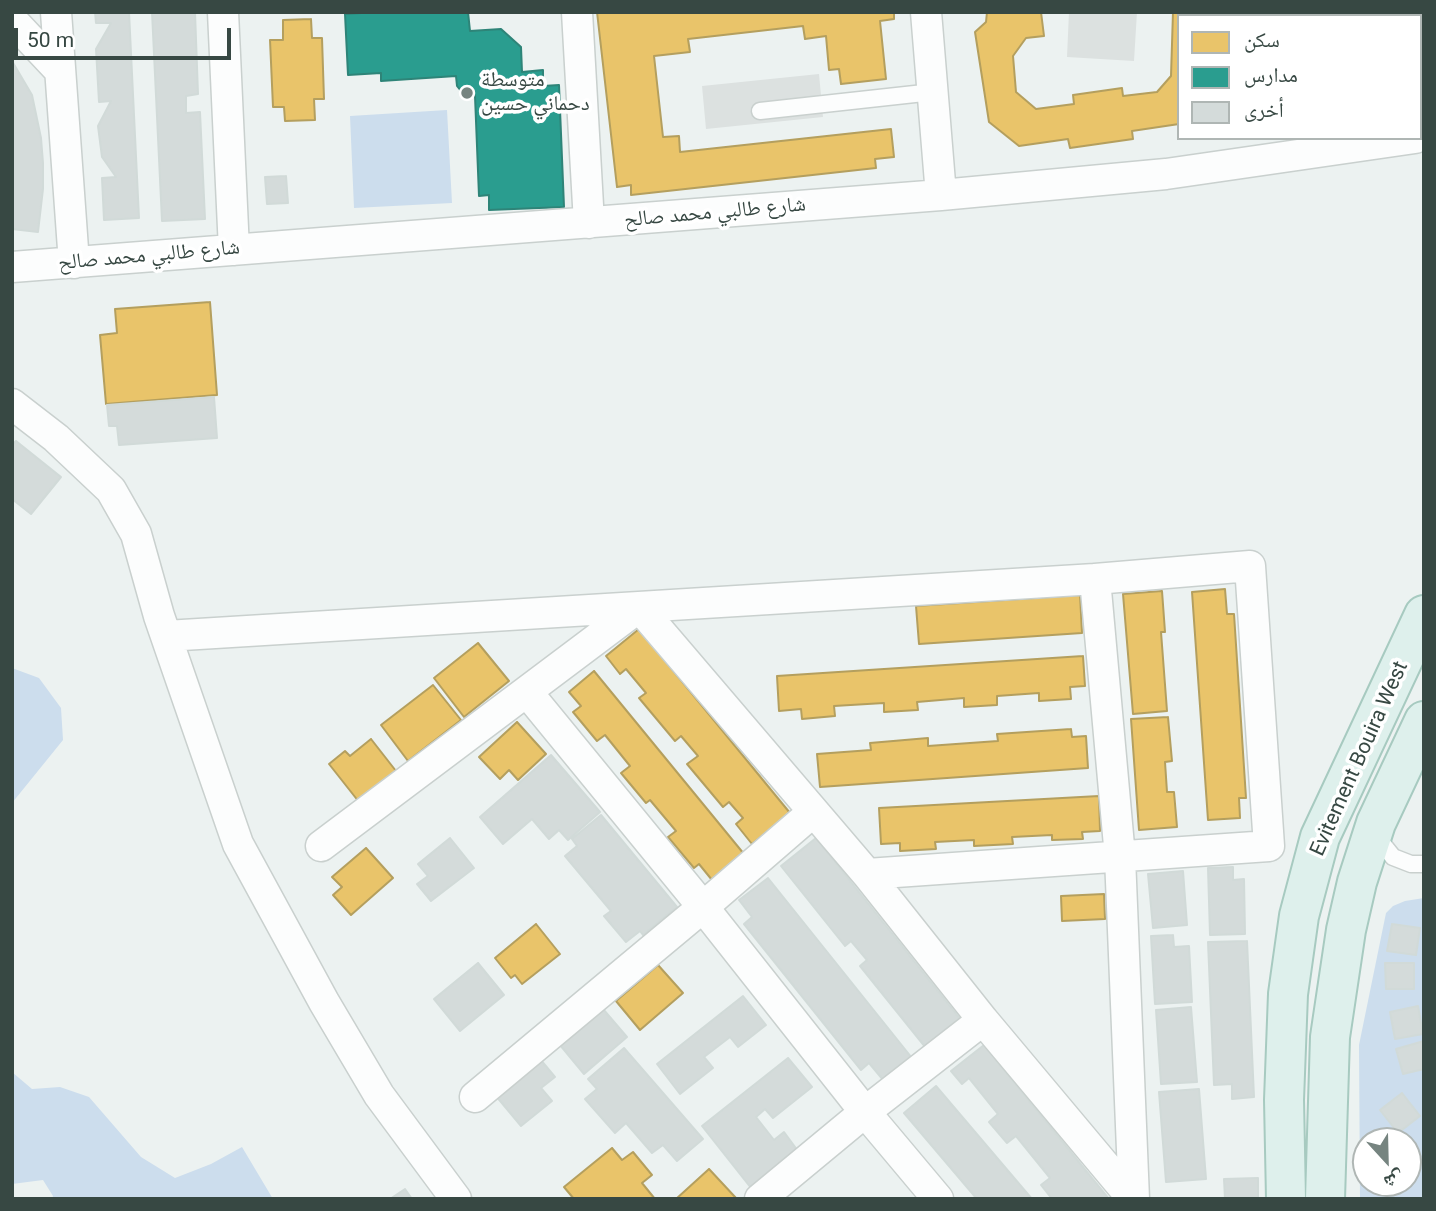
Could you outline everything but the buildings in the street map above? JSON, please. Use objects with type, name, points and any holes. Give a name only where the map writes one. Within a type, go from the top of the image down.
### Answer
[{"type":"highway","name":"Evitement Bouira West","points":[[1286,1199],[1284,1100],[1288,994],[1299,916],[1320,837],[1421,632]]},
{"type":"highway","name":"Evitement Bouira West","points":[[1325,1199],[1330,1037],[1346,930],[1357,882],[1376,823],[1424,721]]},
{"type":"street","points":[[56,12],[74,263]]},
{"type":"street","points":[[223,12],[234,250]]},
{"type":"street","points":[[577,12],[589,223]]},
{"type":"street","points":[[926,12],[941,195]]},
{"type":"street","points":[[12,20],[59,70]]},
{"type":"street","name":"شارع طالبي محمد صالح","points":[[12,267],[941,195],[1166,174],[1239,151],[1388,140]]},
{"type":"street","points":[[12,404],[55,438],[111,489],[136,534],[166,636],[238,844],[324,1002],[379,1095],[456,1199]]},
{"type":"street","points":[[166,636],[1095,579],[1250,566],[1269,846],[867,874]]},
{"type":"street","points":[[1095,579],[1121,857],[1133,1199]]},
{"type":"street","points":[[321,846],[639,607]]},
{"type":"street","points":[[639,607],[867,874],[983,1020],[1133,1199]]},
{"type":"street","points":[[527,692],[938,1199]]},
{"type":"street","points":[[475,1097],[813,812]]},
{"type":"street","points":[[760,1199],[865,1112],[983,1020]]},
{"type":"lane","points":[[760,111],[933,92]]},
{"type":"lane","points":[[1376,823],[1381,842],[1393,857],[1411,864],[1424,863]]},
{"type":"shaded area","points":[[1069,12],[1137,12],[1134,61],[1067,57]]},
{"type":"shaded area","points":[[1424,12],[1424,19],[1422,14],[1368,14]]},
{"type":"shaded area","points":[[819,74],[823,117],[706,129],[702,86]]},
{"type":"shaded area","points":[[447,110],[452,203],[354,208],[350,116]]},
{"type":"shaded area","points":[[12,668],[39,678],[61,708],[63,740],[12,803]]},
{"type":"shaded area","points":[[1424,898],[1424,1199],[1360,1199],[1422,1197],[1422,1127],[1360,1127],[1359,1045],[1386,913],[1393,906]]},
{"type":"shaded area","points":[[12,1072],[32,1089],[60,1087],[89,1097],[141,1157],[175,1178],[211,1164],[242,1147],[273,1199],[52,1199],[53,1196],[43,1180],[12,1184]]},
{"type":"place","name":"متوسطة دحماني حسين","points":[[467,93]]}]
